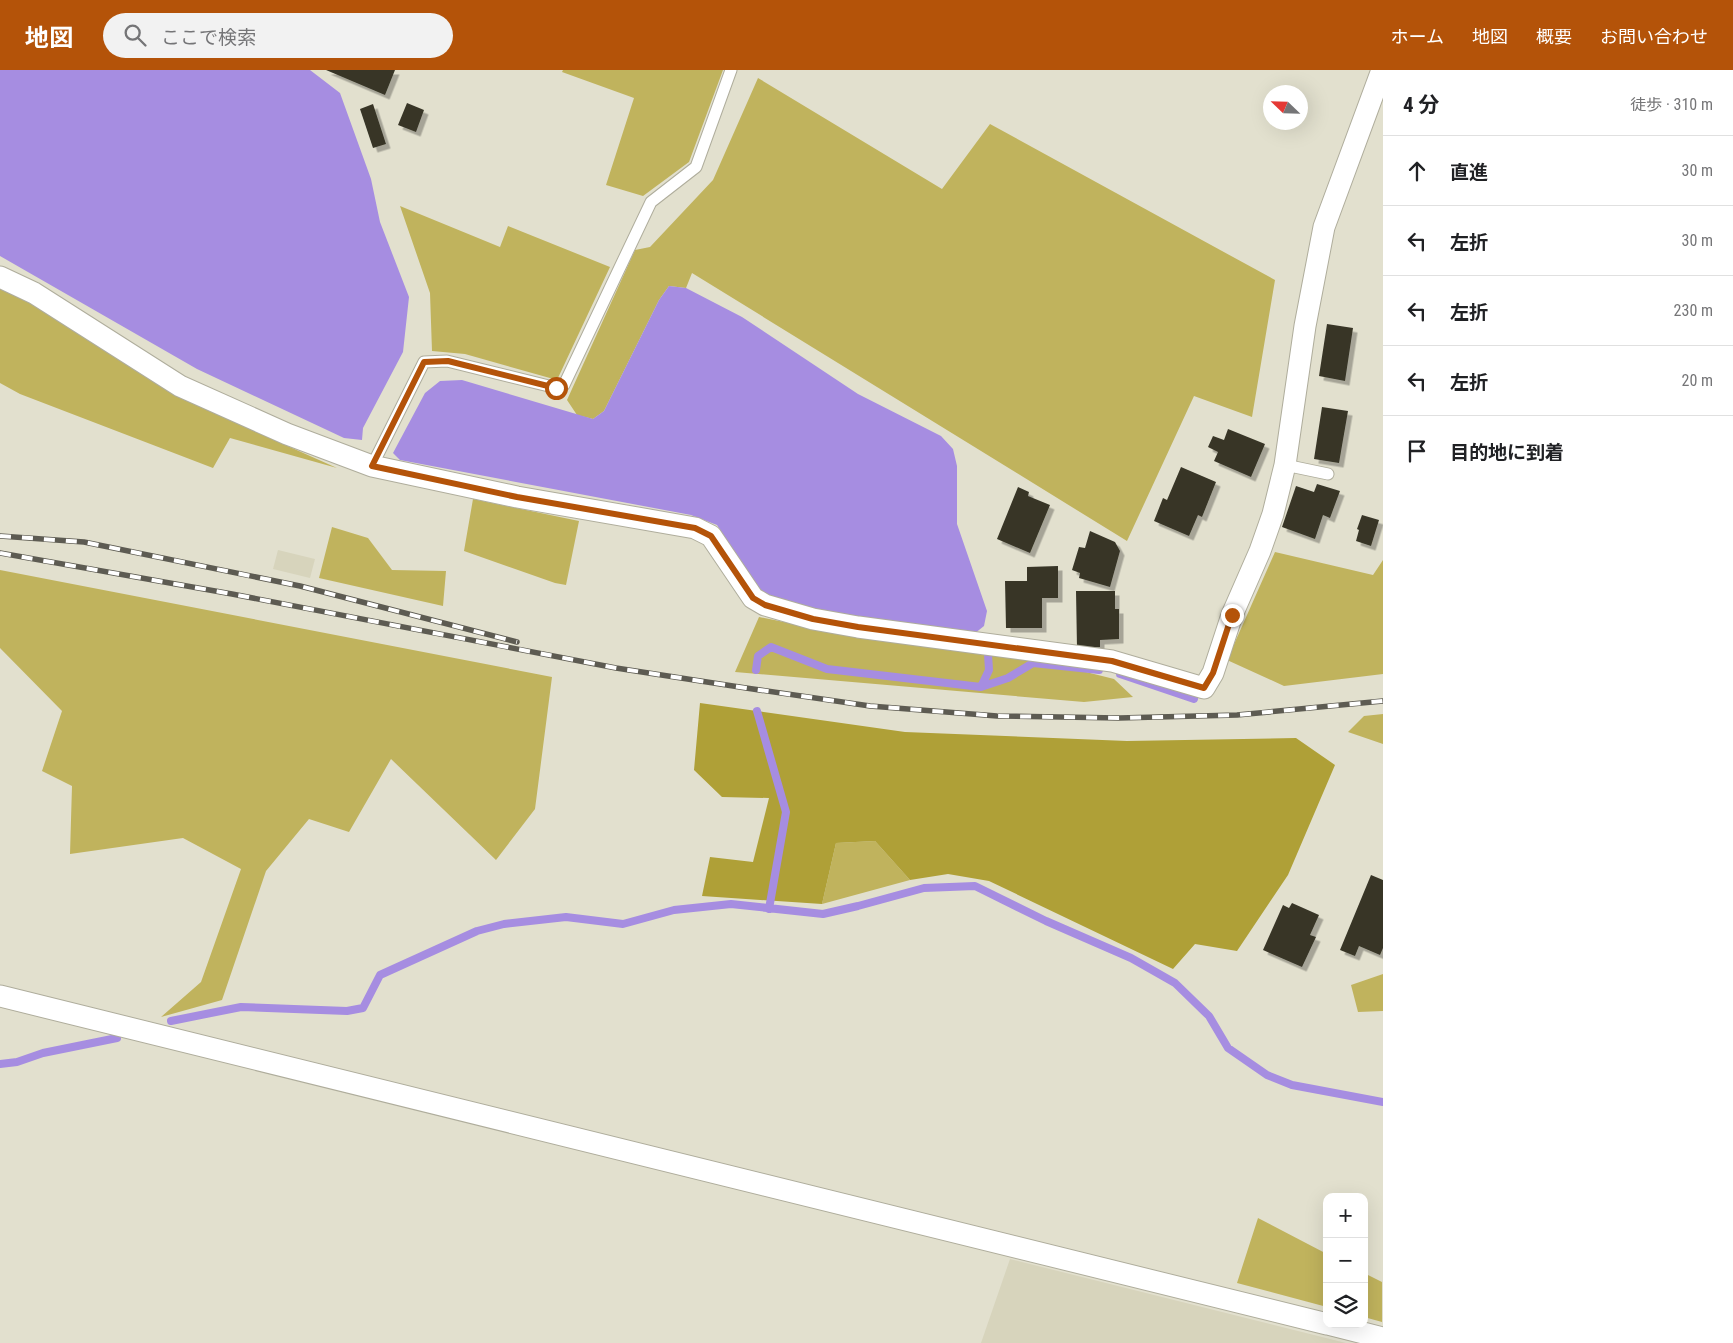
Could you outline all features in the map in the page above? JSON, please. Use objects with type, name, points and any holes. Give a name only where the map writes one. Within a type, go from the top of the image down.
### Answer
[{"type":"street","points":[[0,277],[34,293],[180,386],[288,434],[372,466],[517,497],[695,528],[711,536],[753,598],[765,605],[813,619],[858,627],[1112,661],[1204,688],[1213,673],[1232,615],[1260,551],[1273,514],[1285,465],[1305,326],[1324,227],[1382,70]]},
{"type":"street","points":[[0,996],[1323,1323]]},
{"type":"street","points":[[1343,1328],[1383,1338]]},
{"type":"lane","points":[[372,466],[424,362],[448,361],[556,388],[564,385],[651,202],[696,167],[732,70]]},
{"type":"lane","points":[[1285,465],[1328,474]]},
{"type":"shaded area","points":[[0,70],[310,70],[340,93],[371,179],[380,222],[409,297],[403,352],[363,428],[362,440],[344,438],[197,369],[0,256]]},
{"type":"shaded area","points":[[563,70],[723,70],[689,162],[643,196],[606,185],[634,98],[562,72]]},
{"type":"shaded area","points":[[758,78],[942,189],[990,124],[1275,280],[1252,417],[1194,396],[1127,541],[692,273],[686,288],[669,286],[659,300],[604,411],[593,419],[577,415],[567,400],[635,250],[650,247],[713,180]]},
{"type":"shaded area","points":[[400,206],[500,247],[508,226],[610,267],[557,380],[465,354],[432,351],[430,293]]},
{"type":"shaded area","points":[[669,286],[686,288],[742,317],[858,394],[941,436],[953,449],[957,466],[957,524],[987,611],[984,626],[974,634],[850,618],[761,594],[717,525],[691,515],[400,460],[393,453],[425,393],[440,381],[462,380],[593,419],[604,411],[659,300]]},
{"type":"shaded area","points":[[0,287],[31,300],[176,396],[337,468],[230,438],[213,468],[20,394],[0,383]]},
{"type":"shaded area","points":[[473,499],[579,521],[566,585],[555,583],[464,551]]},
{"type":"shaded area","points":[[332,527],[368,538],[392,570],[446,571],[443,606],[319,578]]},
{"type":"shaded area","points":[[278,550],[315,559],[310,578],[273,569]]},
{"type":"shaded area","points":[[1275,552],[1373,575],[1383,560],[1383,674],[1284,686],[1227,660]]},
{"type":"shaded area","points":[[0,570],[552,677],[535,809],[496,860],[391,759],[349,832],[309,819],[266,871],[222,1000],[161,1017],[201,982],[241,869],[183,838],[70,854],[72,786],[42,771],[62,711],[0,648]]},
{"type":"shaded area","points":[[759,617],[858,637],[1026,657],[1114,679],[1133,697],[1084,702],[735,672]]},
{"type":"shaded area","points":[[700,703],[905,732],[1127,741],[1296,738],[1335,765],[1288,875],[1237,951],[1195,944],[1173,969],[989,881],[948,874],[910,880],[875,841],[836,843],[822,904],[702,896],[710,857],[753,862],[769,798],[722,797],[694,770]]},
{"type":"shaded area","points":[[1383,714],[1383,744],[1348,732],[1364,716]]},
{"type":"shaded area","points":[[875,841],[910,880],[822,904],[836,843]]},
{"type":"shaded area","points":[[1383,974],[1383,1011],[1358,1012],[1351,985]]},
{"type":"shaded area","points":[[1258,1218],[1323,1252],[1323,1306],[1237,1283]]},
{"type":"shaded area","points":[[1010,1259],[1346,1343],[981,1343]]},
{"type":"shaded area","points":[[1368,1275],[1382,1282],[1382,1322],[1368,1318]]},
{"type":"building","points":[[326,70],[395,70],[385,95]]},
{"type":"building","points":[[407,103],[424,110],[416,132],[398,125]]},
{"type":"building","points":[[373,104],[386,144],[373,148],[360,109]]},
{"type":"building","points":[[1327,324],[1353,328],[1345,381],[1319,376]]},
{"type":"building","points":[[1322,407],[1348,411],[1339,463],[1314,459]]},
{"type":"building","points":[[1228,429],[1265,444],[1251,477],[1214,461],[1218,452],[1208,447],[1213,436],[1224,440]]},
{"type":"building","points":[[1181,467],[1216,482],[1202,517],[1198,515],[1189,536],[1154,521],[1163,498],[1167,500]]},
{"type":"building","points":[[1317,484],[1340,491],[1330,518],[1323,515],[1315,539],[1282,527],[1296,486],[1314,492]]},
{"type":"building","points":[[1018,487],[1029,492],[1028,496],[1050,505],[1030,553],[997,539]]},
{"type":"building","points":[[1362,515],[1379,520],[1371,546],[1356,541],[1359,530],[1357,529]]},
{"type":"building","points":[[1090,531],[1115,542],[1120,551],[1110,587],[1079,578],[1080,573],[1072,570],[1079,547],[1085,548]]},
{"type":"building","points":[[1058,566],[1058,598],[1042,598],[1042,628],[1006,628],[1005,581],[1027,581],[1027,567]]},
{"type":"building","points":[[1076,591],[1115,591],[1115,609],[1119,609],[1119,639],[1100,640],[1100,647],[1077,648]]},
{"type":"building","points":[[1371,875],[1383,880],[1383,948],[1380,955],[1359,946],[1355,956],[1340,950]]},
{"type":"building","points":[[1292,903],[1319,915],[1310,935],[1316,937],[1302,967],[1263,950],[1283,905],[1289,908]]},
{"type":"waterway","points":[[756,670],[758,656],[771,647],[827,669],[981,687],[989,670],[988,654]]},
{"type":"waterway","points":[[981,687],[1008,678],[1033,663],[1099,670]]},
{"type":"waterway","points":[[1120,674],[1194,699]]},
{"type":"waterway","points":[[757,711],[786,812],[769,909]]},
{"type":"waterway","points":[[171,1021],[241,1007],[347,1011],[363,1008],[380,975],[477,931],[504,924],[566,917],[623,924],[674,910],[731,904],[823,914],[924,888],[975,886],[1046,921],[1131,958],[1175,983],[1209,1016],[1228,1048],[1267,1075],[1292,1085],[1383,1102]]},
{"type":"waterway","points":[[0,1064],[17,1062],[43,1053],[117,1038]]},
{"type":"railway","points":[[0,536],[84,542],[300,586],[517,642]]},
{"type":"railway","points":[[0,553],[232,594],[616,668],[870,706],[997,716],[1119,718],[1237,715],[1383,701]]},
{"type":"route","points":[[556,388],[448,361],[424,362],[372,466],[517,497],[695,528],[711,536],[753,598],[765,605],[813,619],[858,627],[1112,661],[1204,688],[1213,673],[1232,615]]}]
